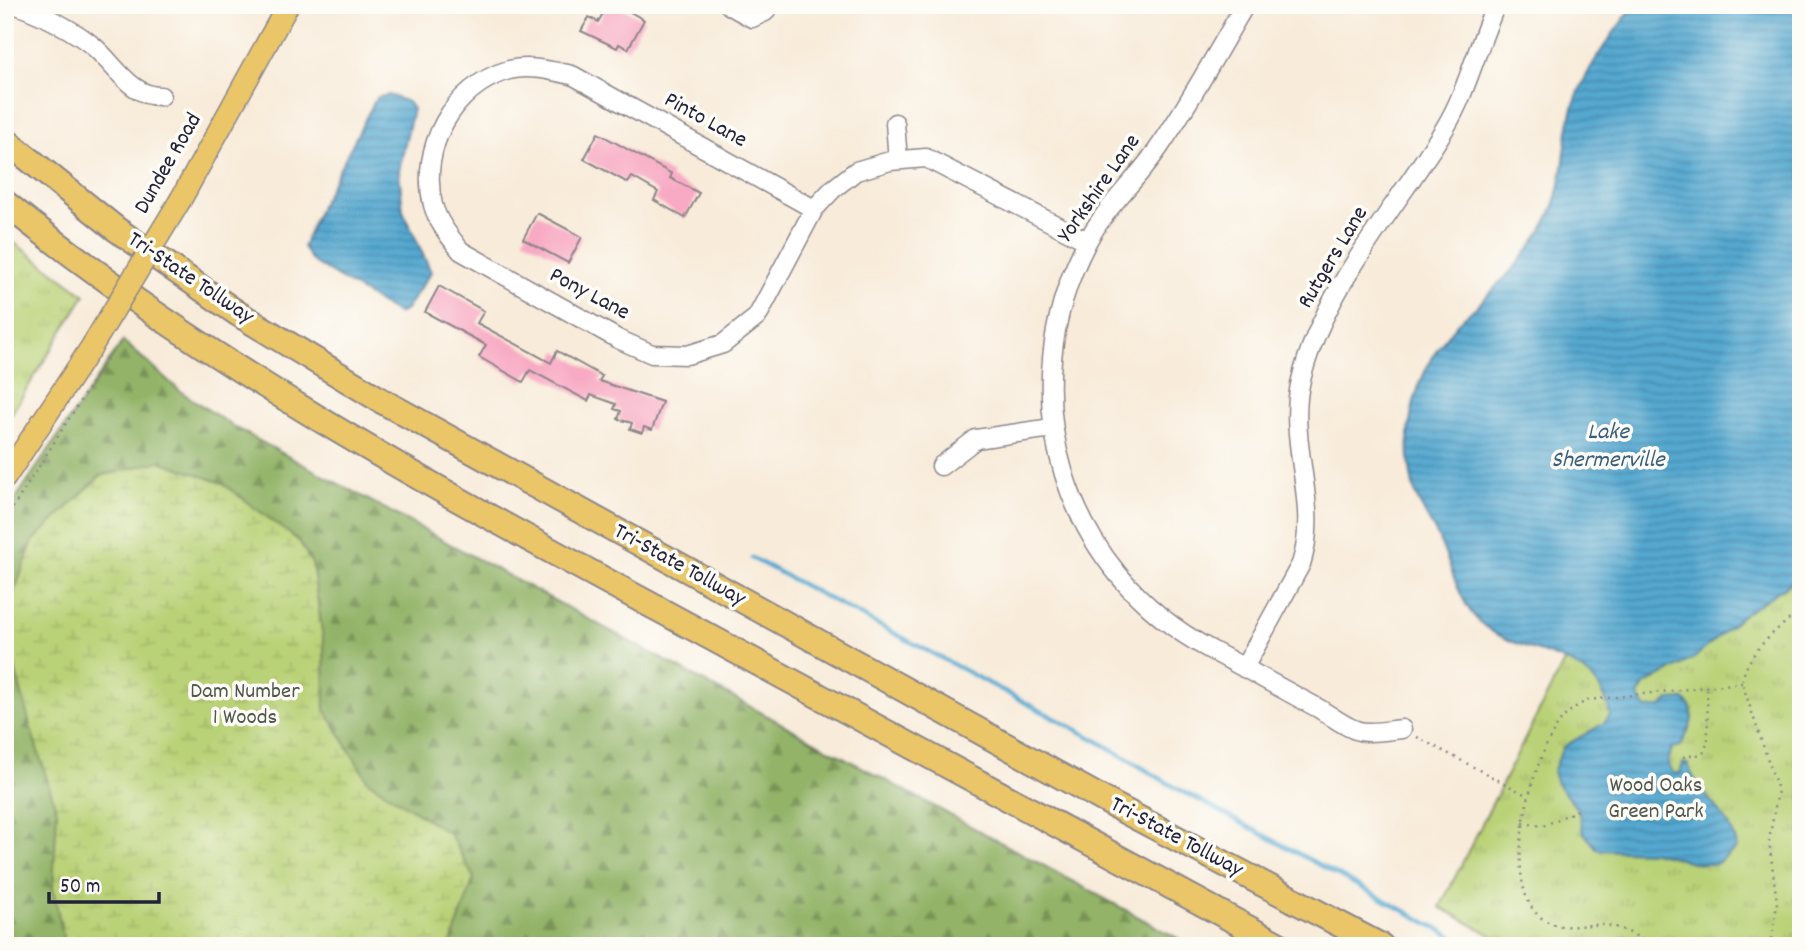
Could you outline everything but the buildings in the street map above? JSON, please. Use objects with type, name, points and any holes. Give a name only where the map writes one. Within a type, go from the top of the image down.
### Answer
[{"type":"highway","name":"Tri-State Tollway","points":[[5,140],[116,229],[237,313],[382,401],[1103,799],[1381,946]]},
{"type":"highway","name":"Tri-State Tollway","points":[[5,203],[90,269],[198,345],[359,445],[1281,946]]},
{"type":"main road","name":"Dundee Road","points":[[5,478],[100,352],[288,5]]},
{"type":"street","points":[[17,5],[58,23],[94,46],[133,87],[152,96],[161,96]]},
{"type":"street","points":[[729,5],[752,18],[765,12],[769,5]]},
{"type":"street","name":"Yorkshire Lane","points":[[1245,5],[1160,146],[1087,241],[1062,307],[1055,338],[1051,378],[1052,428],[1071,496],[1108,565],[1158,616],[1190,639],[1360,732],[1402,729]]},
{"type":"street","name":"Rutgers Lane","points":[[1244,668],[1301,564],[1306,547],[1310,525],[1300,466],[1297,407],[1309,356],[1329,307],[1447,126],[1496,5]]},
{"type":"street","name":"Pony Lane","points":[[572,75],[542,68],[510,70],[476,86],[452,110],[434,142],[429,175],[434,206],[445,230],[461,251],[538,296],[652,354],[687,355],[723,344],[757,317],[814,209],[833,189],[856,171],[898,160],[926,158],[1087,241]]},
{"type":"street","name":"Pinto Lane","points":[[572,75],[814,209]]},
{"type":"street","points":[[895,123],[898,160]]},
{"type":"street","points":[[941,467],[976,439],[1052,428]]},
{"type":"path","points":[[5,520],[100,352]]},
{"type":"path","points":[[1771,946],[1777,902],[1769,841],[1778,790],[1742,683],[1747,666],[1763,644],[1801,611]]},
{"type":"path","points":[[1655,946],[1610,926],[1570,928],[1544,920],[1529,901],[1522,877],[1523,822],[1543,754],[1560,722],[1578,705],[1603,699],[1742,683]]},
{"type":"path","points":[[1683,757],[1703,754],[1708,741],[1707,687]]},
{"type":"path","points":[[1402,729],[1530,797]]},
{"type":"path","points":[[1523,822],[1543,826],[1578,810]]},
{"type":"green space","name":"Wood Oaks Green Park","points":[[1801,193],[1801,946],[1511,946],[1440,907]]},
{"type":"green space","points":[[5,236],[85,295],[5,424]]},
{"type":"green space","name":"Dam Number 1 Woods","points":[[123,341],[180,391],[234,427],[1192,946],[5,946],[5,514]]},
{"type":"green space","points":[[160,461],[222,483],[299,541],[312,563],[324,645],[325,710],[368,781],[450,834],[474,878],[450,946],[65,946],[53,888],[57,811],[31,729],[5,629],[5,617],[33,541],[100,476]]},
{"type":"water","name":"Lake Shermerville","points":[[1634,5],[1801,5],[1801,576],[1743,615],[1693,659],[1644,685],[1638,696],[1646,708],[1662,707],[1669,700],[1684,699],[1692,710],[1692,722],[1687,734],[1681,746],[1672,748],[1668,763],[1673,773],[1680,773],[1683,763],[1688,764],[1699,786],[1729,826],[1737,848],[1716,864],[1700,864],[1653,852],[1598,850],[1583,832],[1578,810],[1557,784],[1553,772],[1563,747],[1604,723],[1610,715],[1602,692],[1589,675],[1571,664],[1509,641],[1490,630],[1473,615],[1462,596],[1441,543],[1417,498],[1409,463],[1410,420],[1421,380],[1443,342],[1460,321],[1509,273],[1543,229],[1559,190],[1570,118],[1579,91],[1600,53]]},
{"type":"water","points":[[389,95],[408,102],[413,109],[399,171],[403,211],[431,272],[405,311],[398,314],[312,261],[303,247],[317,213],[374,102],[378,97]]},
{"type":"waterway","points":[[752,558],[1096,740],[1171,785],[1470,946]]}]
